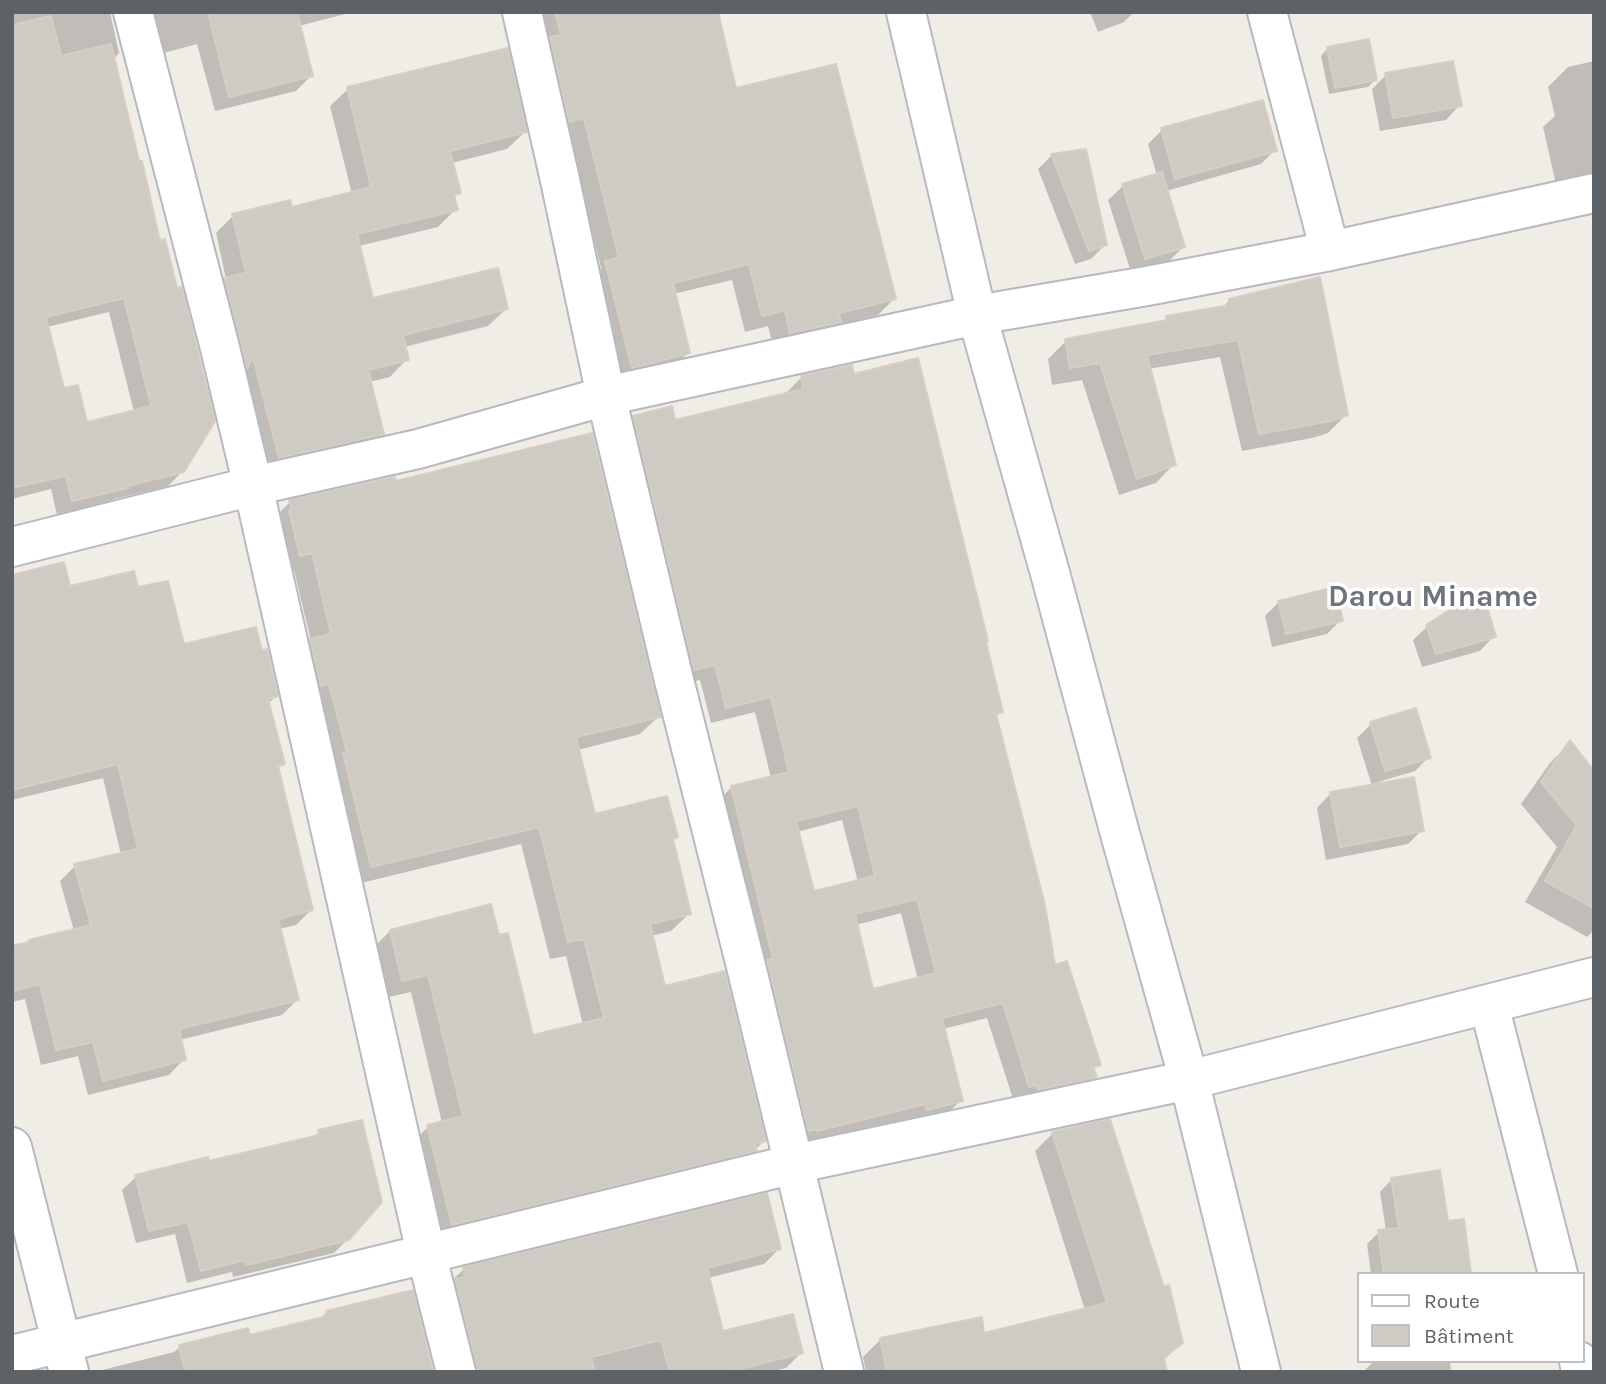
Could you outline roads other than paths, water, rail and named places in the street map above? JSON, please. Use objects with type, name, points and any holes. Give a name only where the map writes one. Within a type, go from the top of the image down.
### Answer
[{"type":"street","points":[[133,12],[253,486],[426,1253],[456,1372]]},
{"type":"street","points":[[522,12],[561,180],[606,396],[844,1372]]},
{"type":"street","points":[[906,12],[977,315],[1189,1080],[1261,1372]]},
{"type":"street","points":[[1267,12],[1330,251]]},
{"type":"street","points":[[12,547],[253,486],[418,449],[606,396],[977,315],[1330,251],[1594,193]]},
{"type":"street","points":[[12,1355],[65,1358],[426,1253],[794,1164],[1189,1080],[1594,977]]},
{"type":"street","points":[[1489,1004],[1557,1272]]},
{"type":"street","points":[[12,1147],[65,1358]]},
{"type":"district","name":"Darou Miname","points":[[1433,597]]}]
